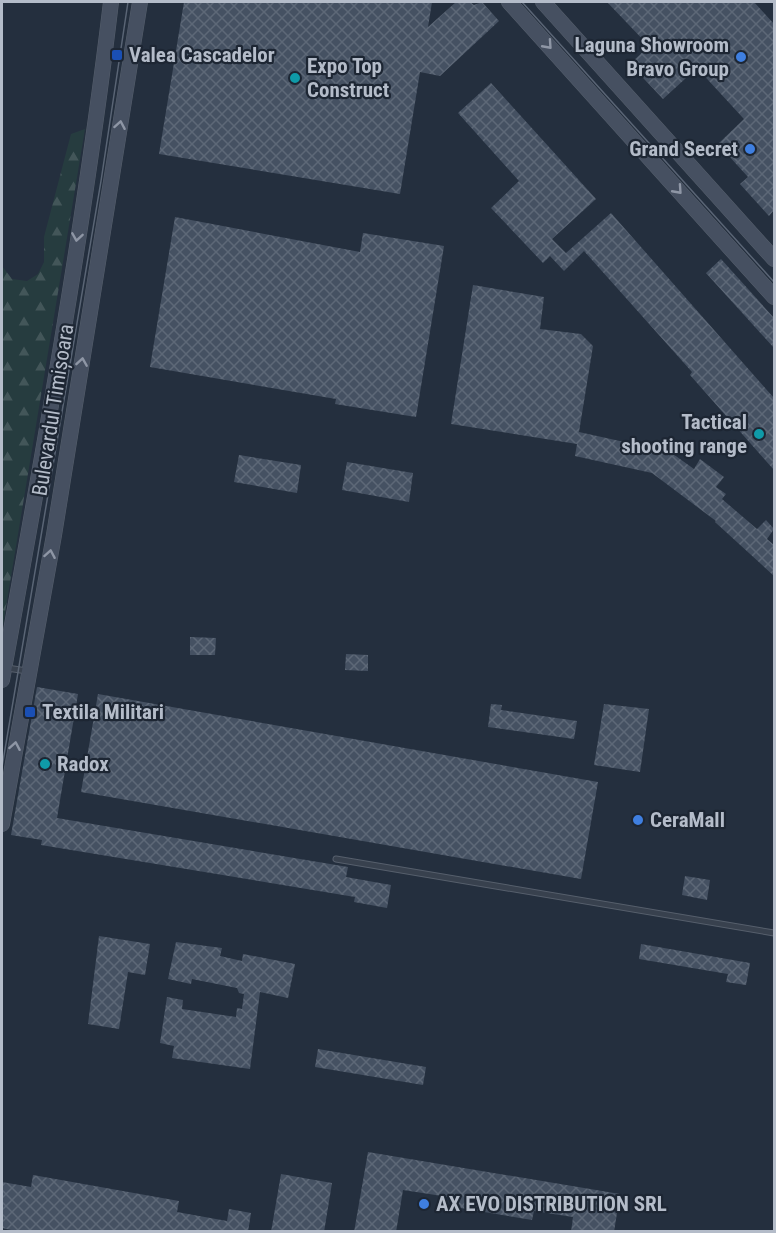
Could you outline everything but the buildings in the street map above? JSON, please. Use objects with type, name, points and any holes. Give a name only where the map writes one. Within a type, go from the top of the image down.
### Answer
[{"type":"main road","name":"Bulevardul Timișoara","points":[[3,674],[58,358],[101,85],[111,2]]},
{"type":"main road","name":"Bulevardul Timișoara","points":[[2,824],[4,792],[29,671],[140,2]]},
{"type":"main road","points":[[508,2],[774,297]]},
{"type":"main road","points":[[543,2],[774,259]]},
{"type":"main road","points":[[626,132],[645,115]]},
{"type":"main road","points":[[718,234],[737,217]]},
{"type":"lane","points":[[3,674],[29,671]]},
{"type":"lane","points":[[336,859],[774,933]]},
{"type":"green space","points":[[85,129],[2,631],[2,266],[12,279],[27,281],[38,274],[44,262],[44,237],[71,134]]},
{"type":"tram line","points":[[2,767],[101,181],[128,2]]},
{"type":"tram line","points":[[522,2],[774,282]]},
{"type":"place","name":"Valea Cascadelor","points":[[117,55]]},
{"type":"place","name":"Laguna Showroom Bravo Group","points":[[741,57]]},
{"type":"place","name":"Expo Top Construct","points":[[295,78]]},
{"type":"place","name":"Grand Secret","points":[[750,149]]},
{"type":"place","name":"Tactical shooting range","points":[[759,434]]},
{"type":"place","name":"Textila Militari","points":[[30,712]]},
{"type":"place","name":"Radox","points":[[45,764]]},
{"type":"place","name":"CeraMall","points":[[638,820]]},
{"type":"place","name":"AX EVO DISTRIBUTION SRL","points":[[424,1204]]}]
